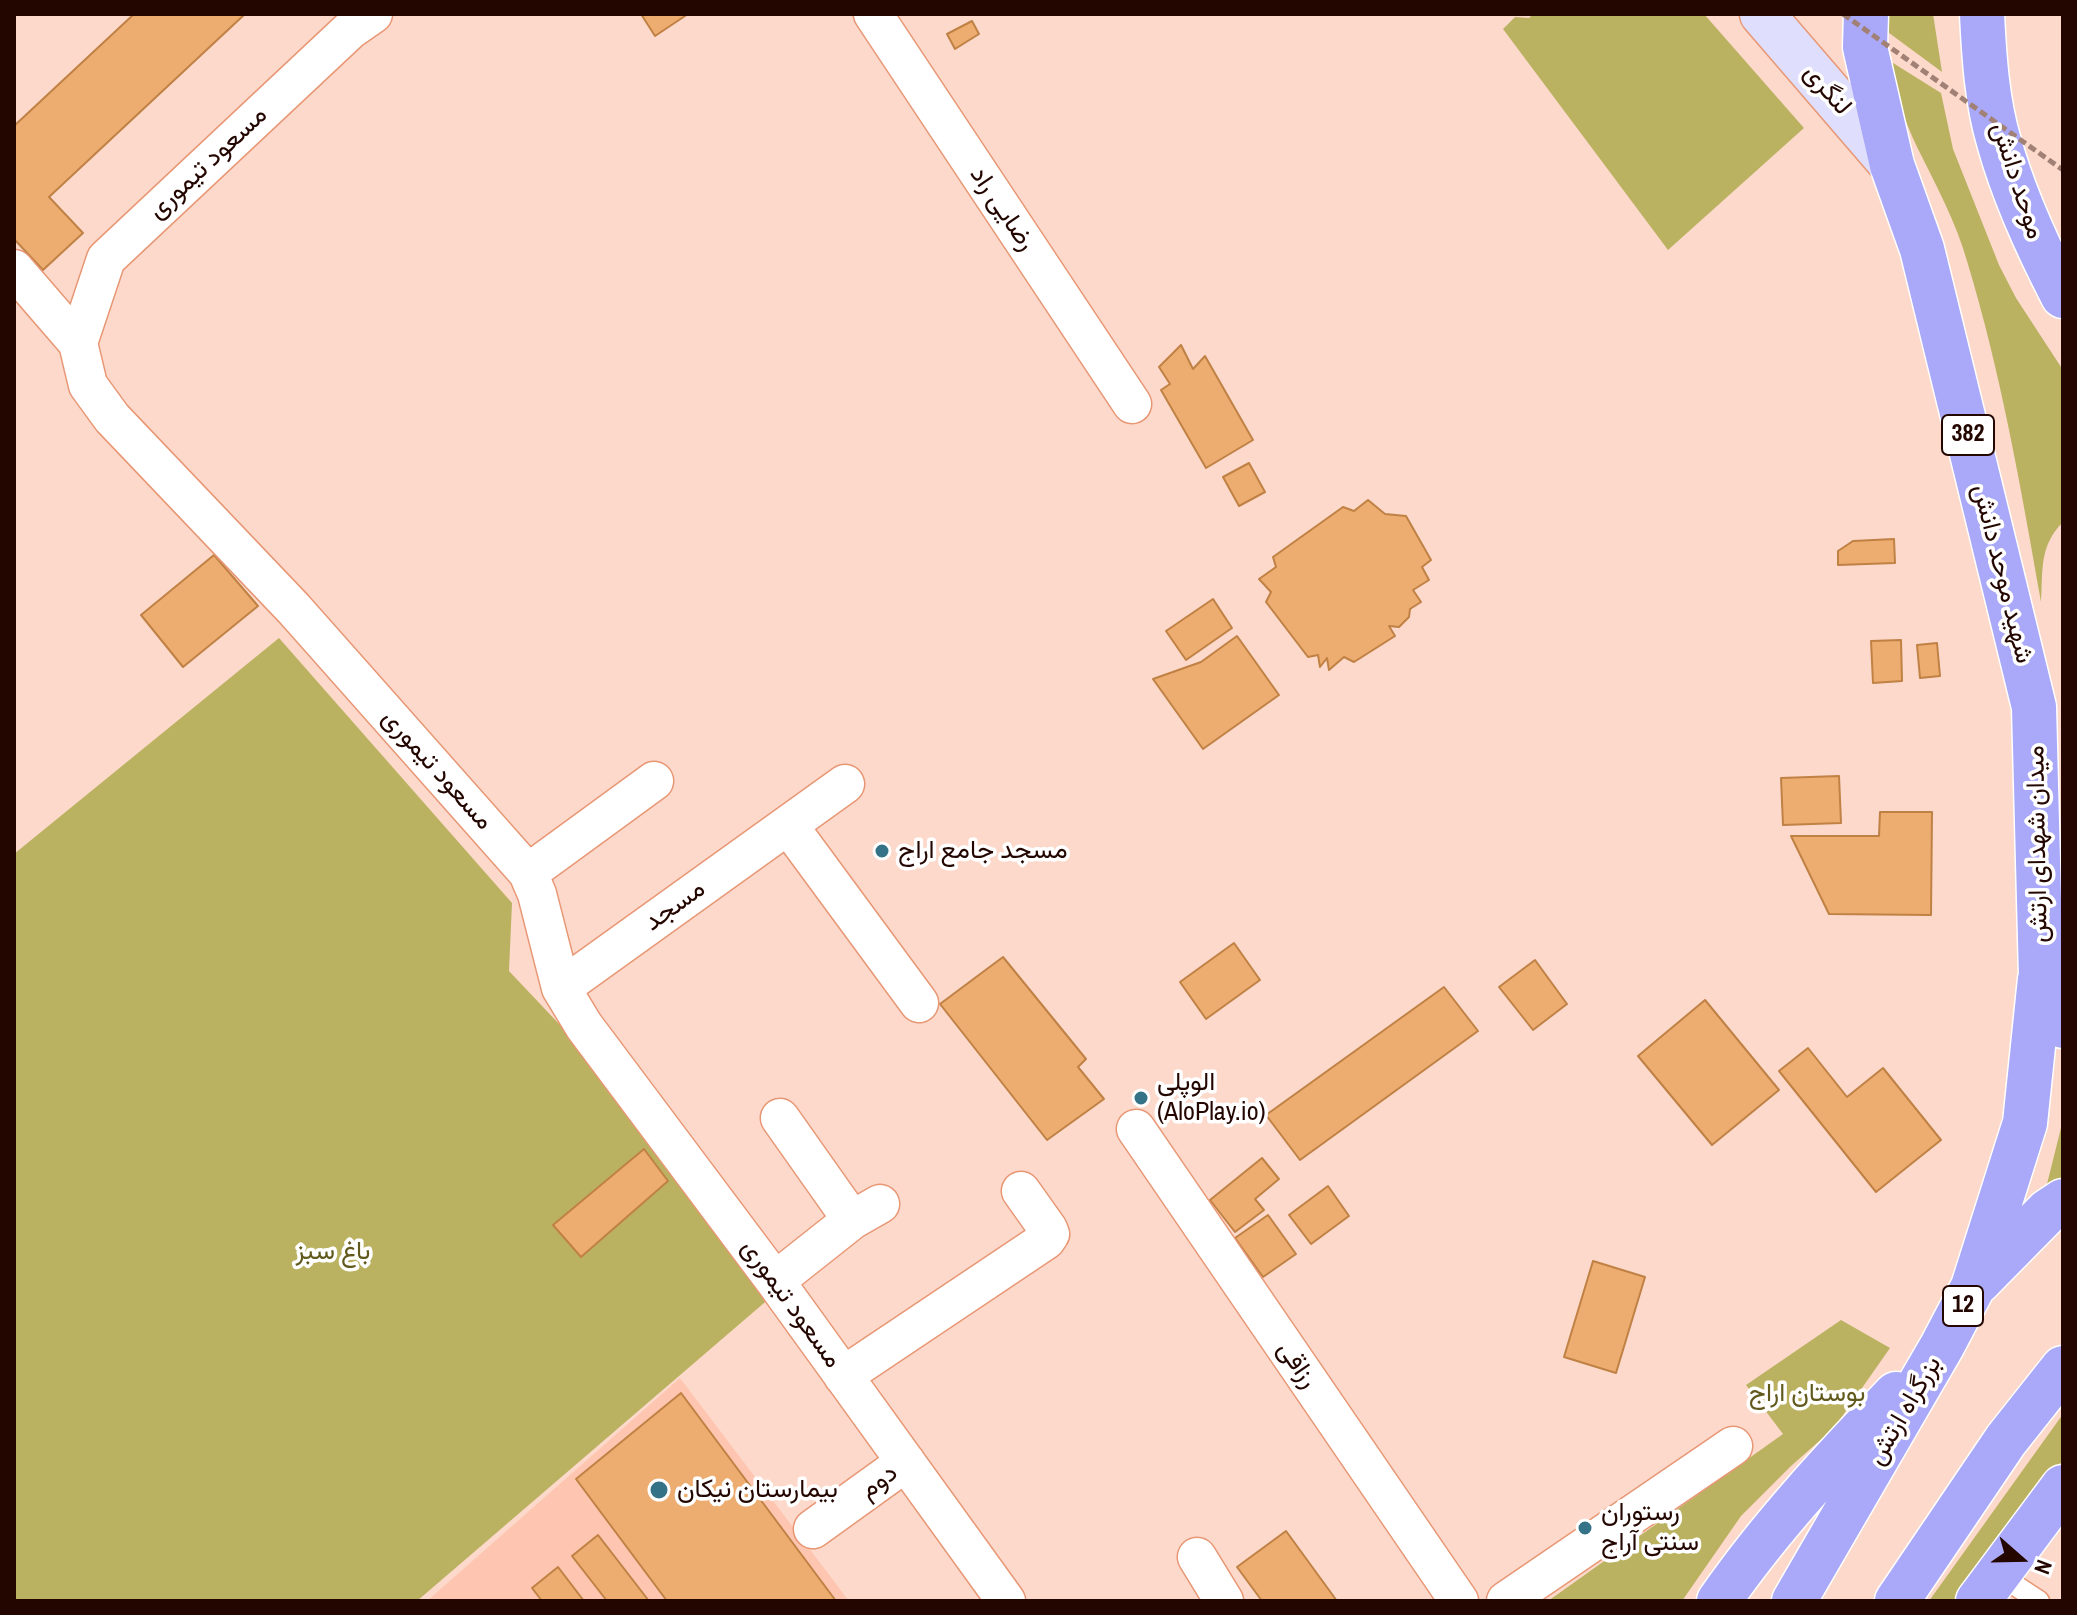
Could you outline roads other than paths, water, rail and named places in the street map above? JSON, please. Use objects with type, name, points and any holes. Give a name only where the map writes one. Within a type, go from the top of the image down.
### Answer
[{"type":"highway","name":"382","points":[[1866,14],[1865,47],[1892,165]]},
{"type":"highway","name":"موحد دانش","points":[[1982,14],[1984,54],[1998,141],[2031,234],[2063,296]]},
{"type":"highway","name":"شهید موحد دانش","points":[[1892,165],[1922,249],[2034,707]]},
{"type":"highway","name":"میدان شهدای ارتش","points":[[2034,707],[2041,977],[2063,1026]]},
{"type":"highway","name":"بزرگراه ارتش","points":[[1794,1601],[1973,1287],[2025,1123],[2041,977]]},
{"type":"highway","points":[[1973,1287],[2048,1211],[2063,1201]]},
{"type":"highway","points":[[1719,1601],[1755,1548],[1817,1477],[1942,1346]]},
{"type":"highway","points":[[1897,1601],[2006,1440],[2063,1368]]},
{"type":"highway","points":[[1988,1588],[2063,1487]]},
{"type":"main road","name":"لنگری","points":[[1762,14],[1892,165]]},
{"type":"street","name":"رضایی راد","points":[[873,14],[1132,404]]},
{"type":"street","name":"مسعود تیموری","points":[[353,19],[106,259],[78,343],[88,385],[112,418],[294,609],[528,873],[537,894],[561,988],[584,1026],[775,1281],[1006,1601]]},
{"type":"street","points":[[14,269],[78,343]]},
{"type":"street","points":[[528,873],[654,781]]},
{"type":"street","name":"مسجد","points":[[561,988],[845,784]]},
{"type":"street","points":[[788,825],[919,1003]]},
{"type":"street","points":[[775,1281],[866,1212],[780,1118]]},
{"type":"street","name":"رزاقی","points":[[1136,1129],[1459,1601]]},
{"type":"street","points":[[843,1376],[1046,1240],[1050,1234],[1048,1229],[1021,1191]]},
{"type":"street","points":[[1506,1601],[1733,1446]]},
{"type":"street","name":"دوم","points":[[813,1529],[906,1462]]},
{"type":"street","points":[[1197,1557],[1224,1601]]},
{"type":"lane","points":[[1988,1588],[2039,1601]]},
{"type":"place","name":"مسجد جامع اراج","points":[[882,851]]},
{"type":"place","name":"الوپلی (AloPlay.io)","points":[[1141,1098]]},
{"type":"place","name":"بیمارستان نیکان","points":[[659,1490]]},
{"type":"place","name":"رستوران سنتی آراج","points":[[1585,1528]]},
{"type":"park label","name":"باغ سبز","points":[[333,1252]]},
{"type":"park label","name":"بوستان اراج","points":[[1807,1394]]}]
